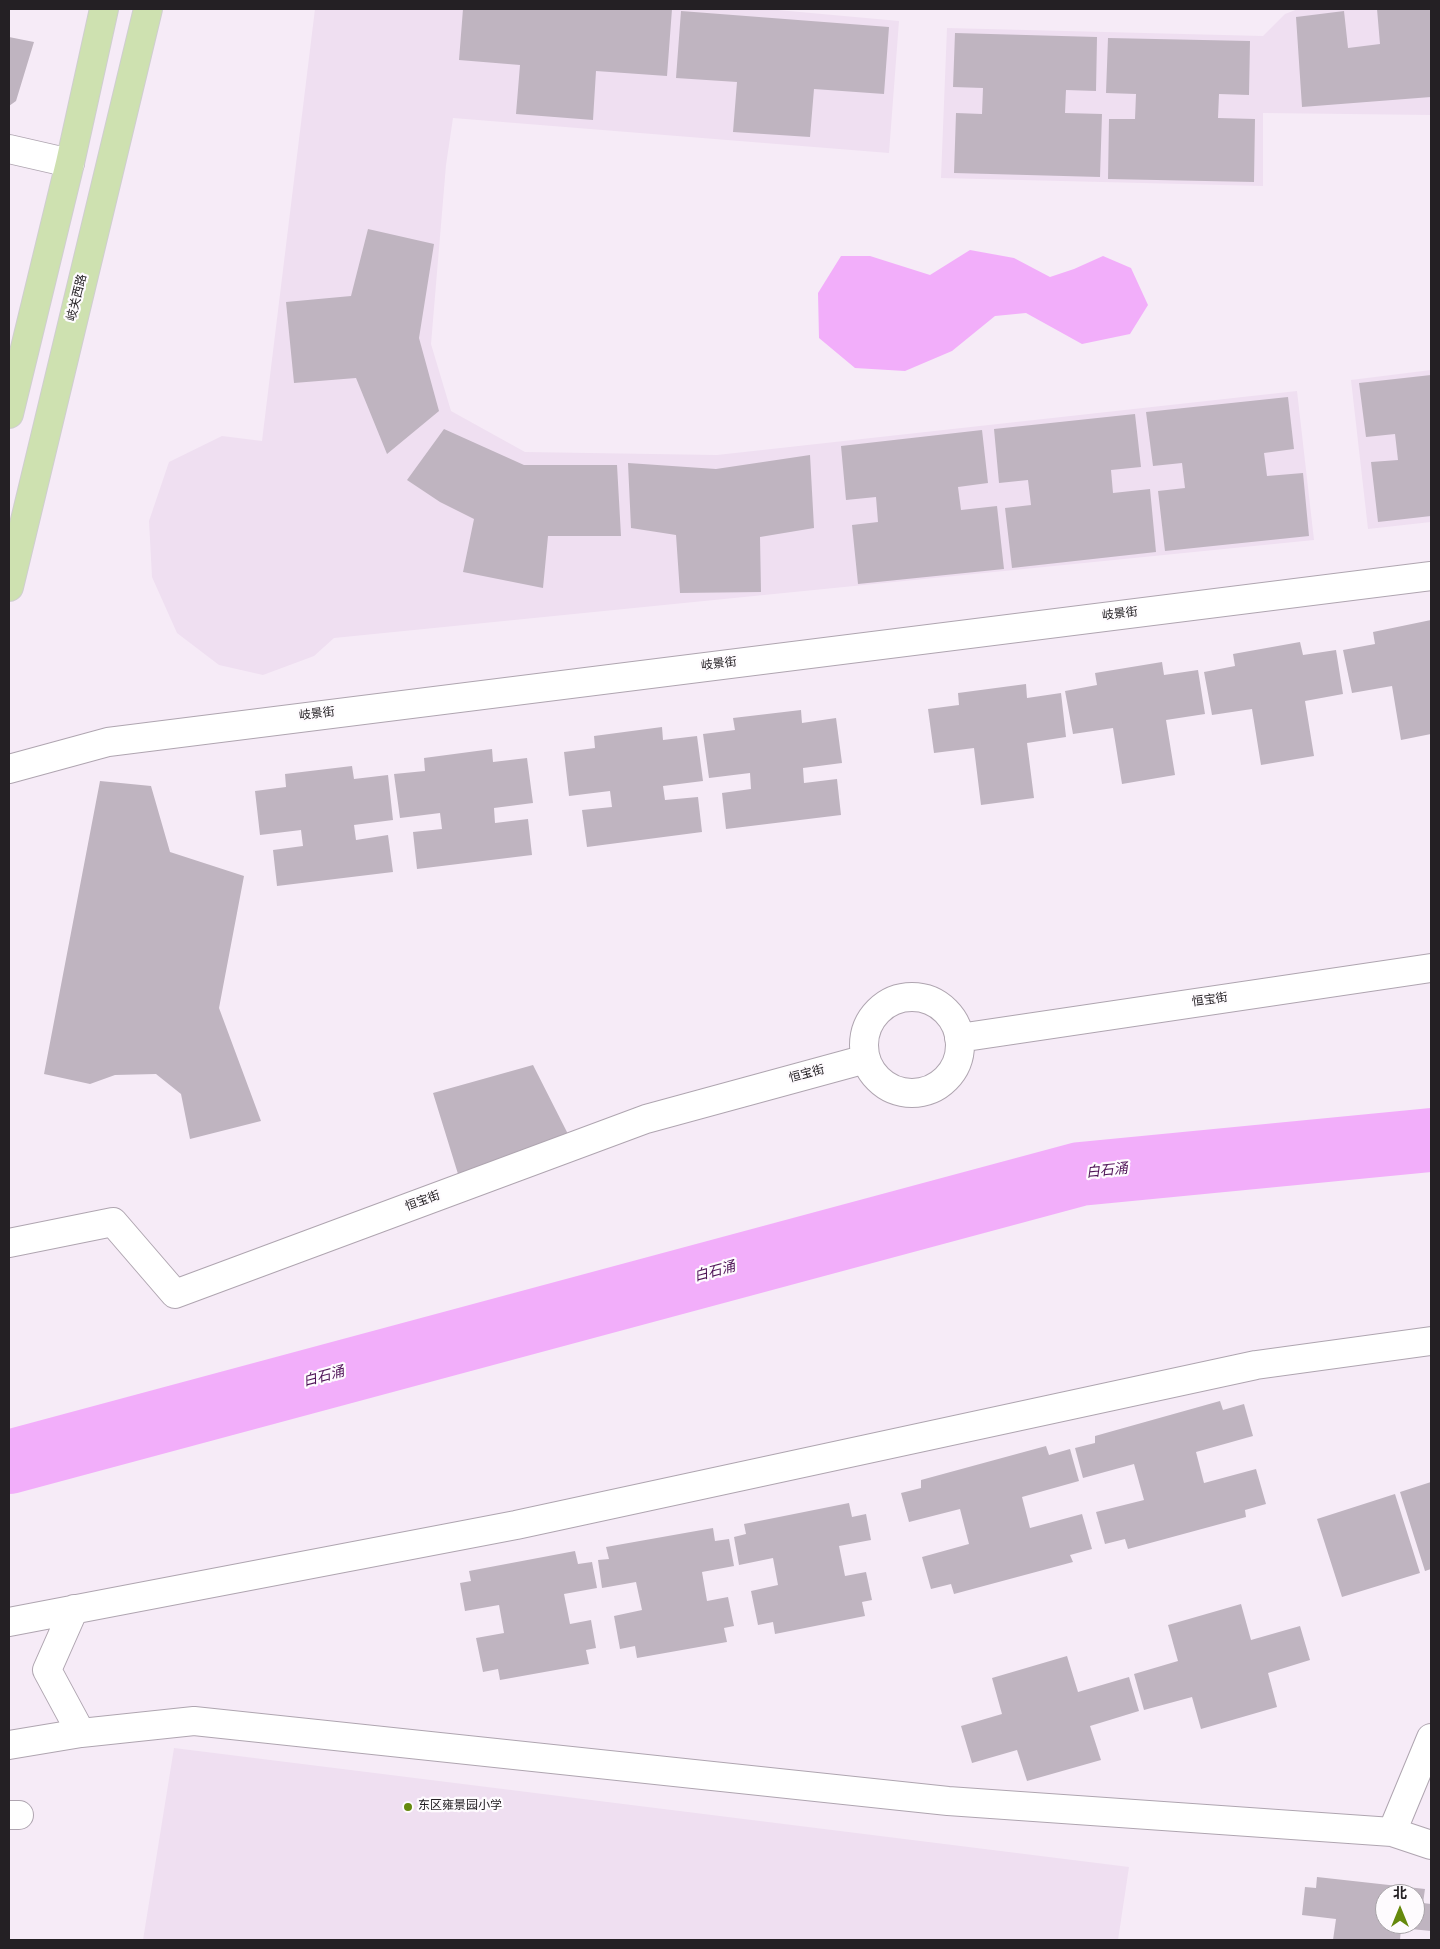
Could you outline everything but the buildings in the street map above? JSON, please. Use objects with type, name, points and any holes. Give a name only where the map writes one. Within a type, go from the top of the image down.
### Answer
[{"type":"main road","points":[[9,414],[70,163],[104,9]]},
{"type":"main road","name":"岐关西路","points":[[9,587],[148,9]]},
{"type":"street","points":[[9,149],[70,163]]},
{"type":"street","name":"岐景街","points":[[9,769],[108,742],[1431,576]]},
{"type":"street","name":"恒宝街","points":[[960,1038],[1431,968]]},
{"type":"street","points":[[917,998],[932,1002],[945,1011],[954,1023],[960,1038],[960,1054],[954,1069],[944,1081],[930,1090],[915,1093],[899,1091],[884,1085],[873,1074],[866,1059],[864,1044],[867,1028],[874,1015],[887,1005],[901,999],[917,998]]},
{"type":"street","name":"恒宝街","points":[[9,1243],[113,1222],[175,1294],[646,1119],[866,1059]]},
{"type":"street","points":[[9,1622],[516,1525],[1256,1365],[1431,1341]]},
{"type":"street","points":[[74,1609],[47,1670],[81,1733]]},
{"type":"street","points":[[9,1745],[81,1733],[194,1721],[948,1801],[1392,1832],[1431,1845]]},
{"type":"street","points":[[1392,1832],[1431,1738]]},
{"type":"shaded area","points":[[315,9],[767,9],[899,21],[889,153],[453,118],[446,165],[431,344],[451,411],[525,452],[717,455],[1297,391],[1314,540],[334,638],[314,656],[263,675],[219,665],[177,633],[152,577],[149,521],[169,462],[222,436],[262,441]]},
{"type":"shaded area","points":[[1298,9],[1431,9],[1431,115],[1263,113],[1263,186],[941,178],[947,28],[1263,36],[1285,14]]},
{"type":"shaded area","points":[[970,250],[1014,258],[1050,277],[1103,256],[1131,268],[1148,305],[1130,334],[1082,344],[1026,313],[995,316],[952,351],[905,371],[855,368],[819,338],[818,293],[841,256],[870,256],[930,275]]},
{"type":"shaded area","points":[[1431,370],[1431,522],[1368,529],[1351,380]]},
{"type":"shaded area","name":"东区雍景园小学","points":[[174,1748],[1129,1867],[1118,1940],[143,1940]]},
{"type":"waterway","name":"白石涌","points":[[9,1462],[1080,1174],[1431,1140]]},
{"type":"place","name":"东区雍景园小学","points":[[408,1807]]}]
